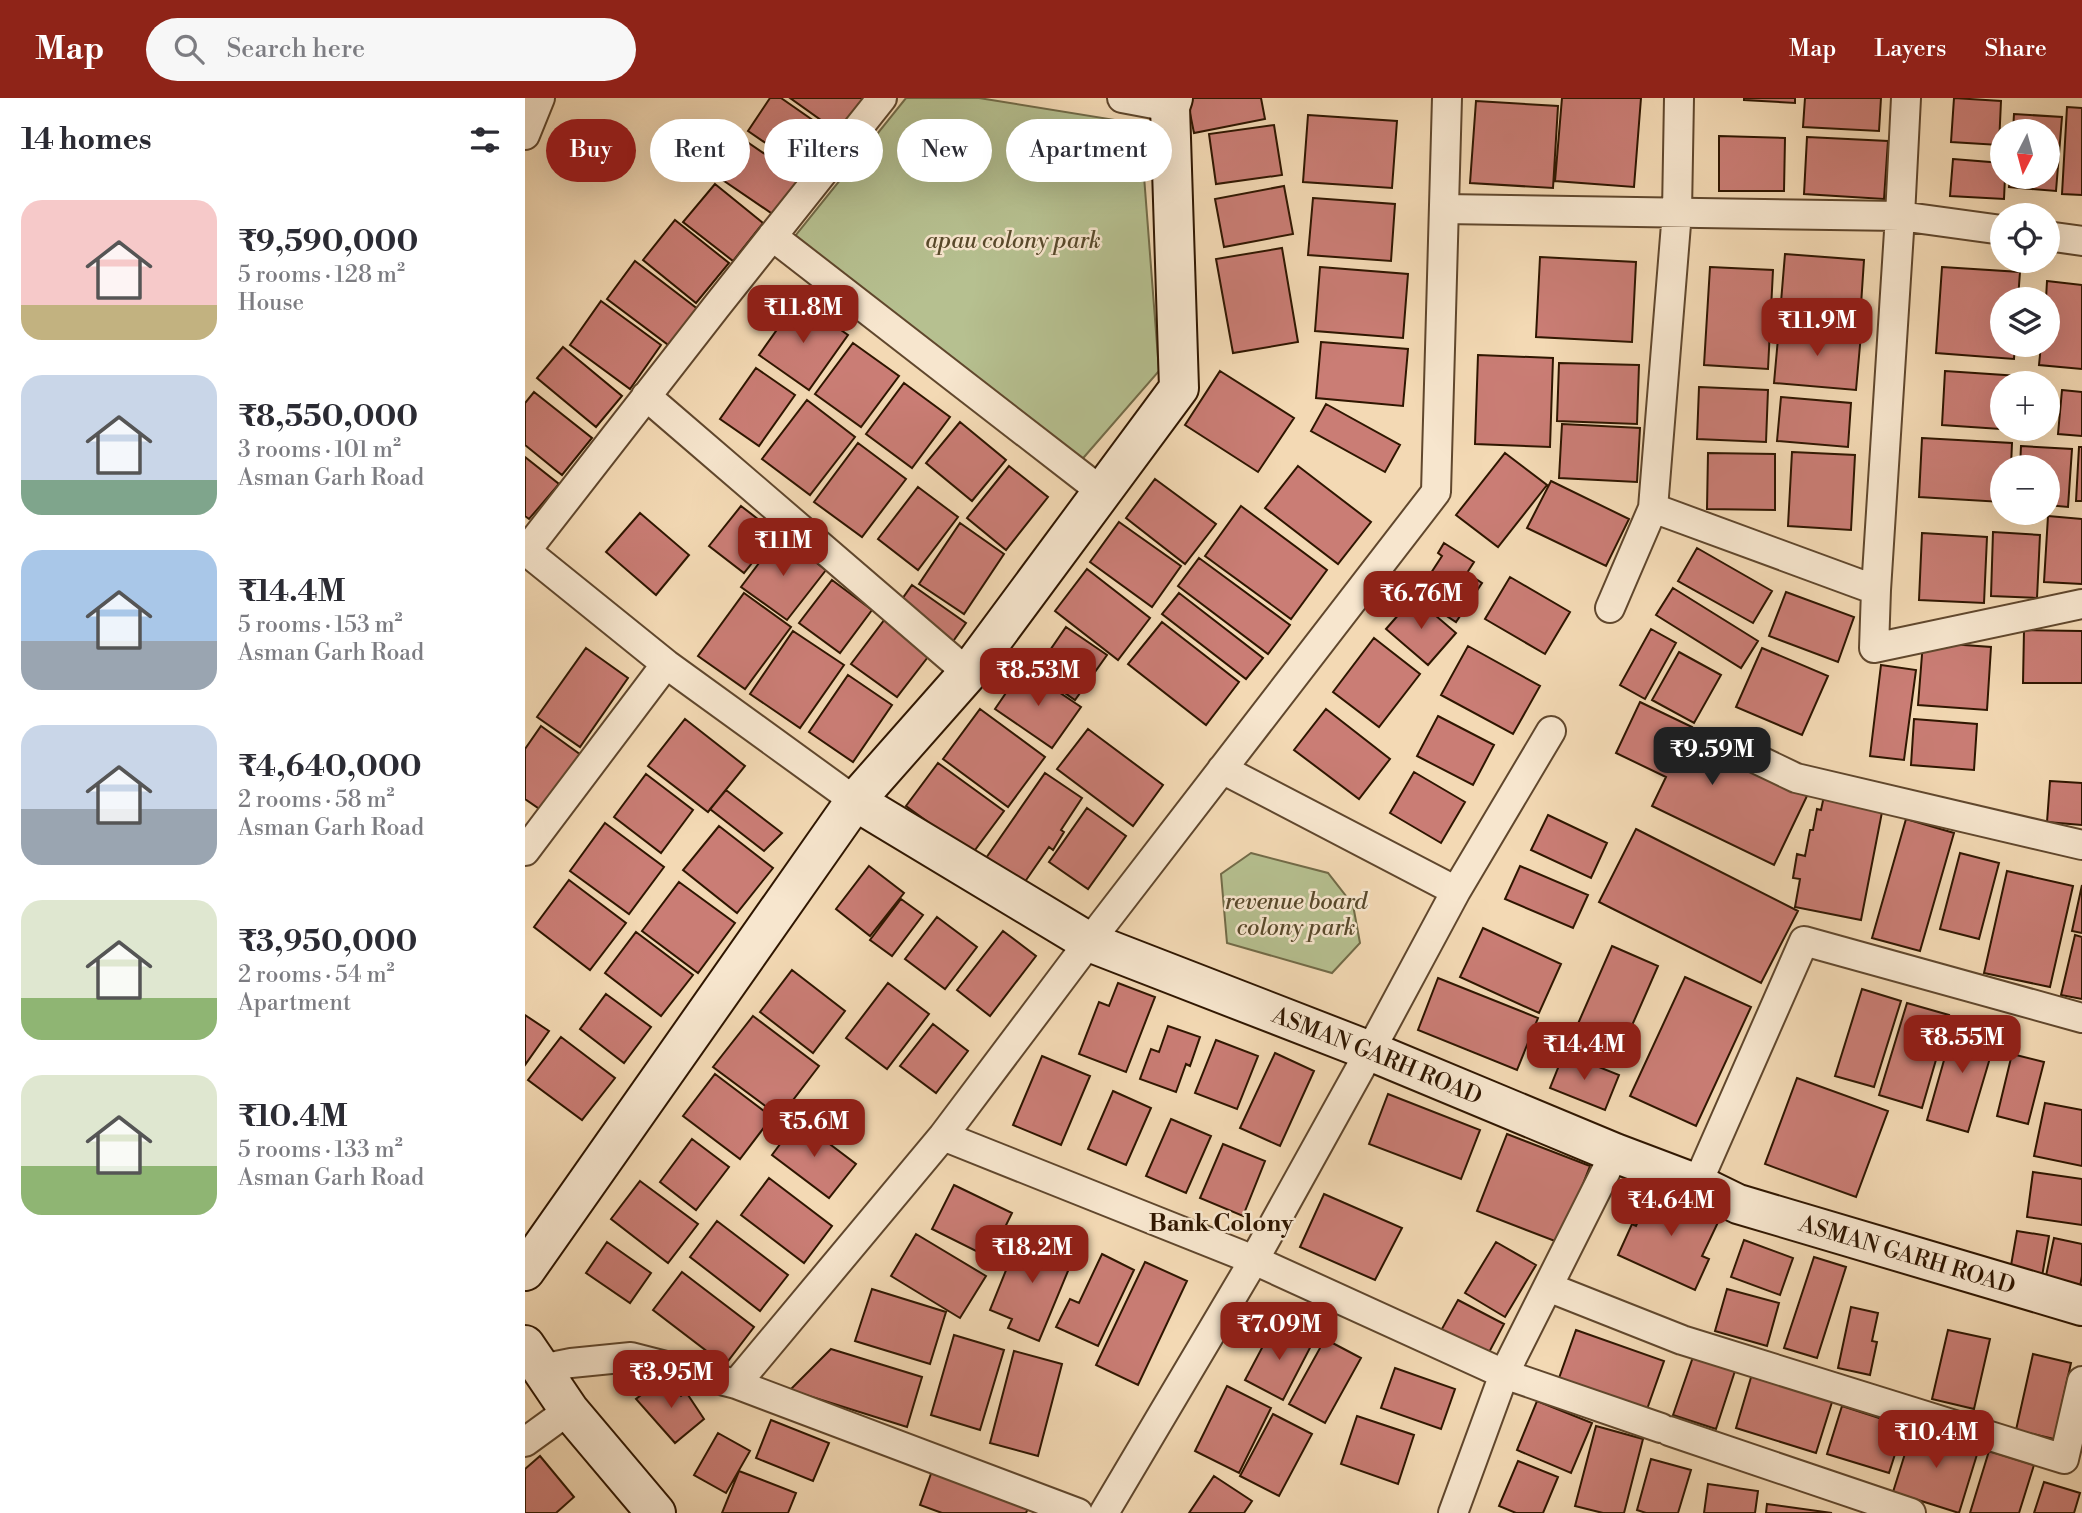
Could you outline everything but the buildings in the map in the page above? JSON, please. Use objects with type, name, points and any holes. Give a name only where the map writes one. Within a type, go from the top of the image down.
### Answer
[{"type":"street","points":[[525,135],[540,98]]},
{"type":"street","points":[[855,801],[666,664],[526,551],[882,98]]},
{"type":"street","points":[[525,1271],[855,801],[968,673],[1179,388],[1172,103],[1122,98]]},
{"type":"street","points":[[736,1384],[943,1136],[1436,492],[1447,98]]},
{"type":"street","points":[[1610,608],[1653,508],[1677,212],[1679,98]]},
{"type":"street","points":[[1906,98],[1874,648],[2082,604]]},
{"type":"street","points":[[1444,209],[1900,216],[1990,228]]},
{"type":"street","points":[[772,236],[1101,491]]},
{"type":"street","points":[[2060,238],[2082,241]]},
{"type":"street","points":[[646,396],[968,673]]},
{"type":"street","points":[[1653,508],[1876,590]]},
{"type":"street","points":[[526,847],[666,664]]},
{"type":"street","points":[[1104,1513],[1254,1260],[1456,891],[1552,730]]},
{"type":"street","points":[[1723,743],[1796,778],[2082,845]]},
{"type":"street","points":[[1223,769],[1456,891]]},
{"type":"street","name":"ASMAN GARH ROAD","points":[[855,801],[1089,943],[1370,1051],[1738,1203],[2082,1306]]},
{"type":"street","points":[[1697,1184],[1804,942],[2082,1018]]},
{"type":"street","points":[[943,1136],[1254,1260],[1504,1374],[1910,1513]]},
{"type":"street","points":[[1453,1513],[1504,1374],[1615,1153]]},
{"type":"street","points":[[1548,1287],[1682,1340],[2064,1459],[2082,1381]]},
{"type":"street","points":[[533,1357],[571,1363],[631,1357],[736,1384],[1078,1513]]},
{"type":"street","points":[[533,1357],[569,1410],[656,1513]]},
{"type":"street","points":[[525,1442],[569,1410]]},
{"type":"green space","name":"apau colony park","points":[[906,98],[979,98],[1109,119],[1006,119],[1006,182],[1144,182],[1159,371],[1078,464],[795,236],[838,182],[883,182],[883,127]]},
{"type":"green space","name":"revenue board colony park","points":[[1251,853],[1328,873],[1353,905],[1360,943],[1332,973],[1227,943],[1221,874]]},
{"type":"district","name":"Bank Colony","points":[[1221,1223]]}]
